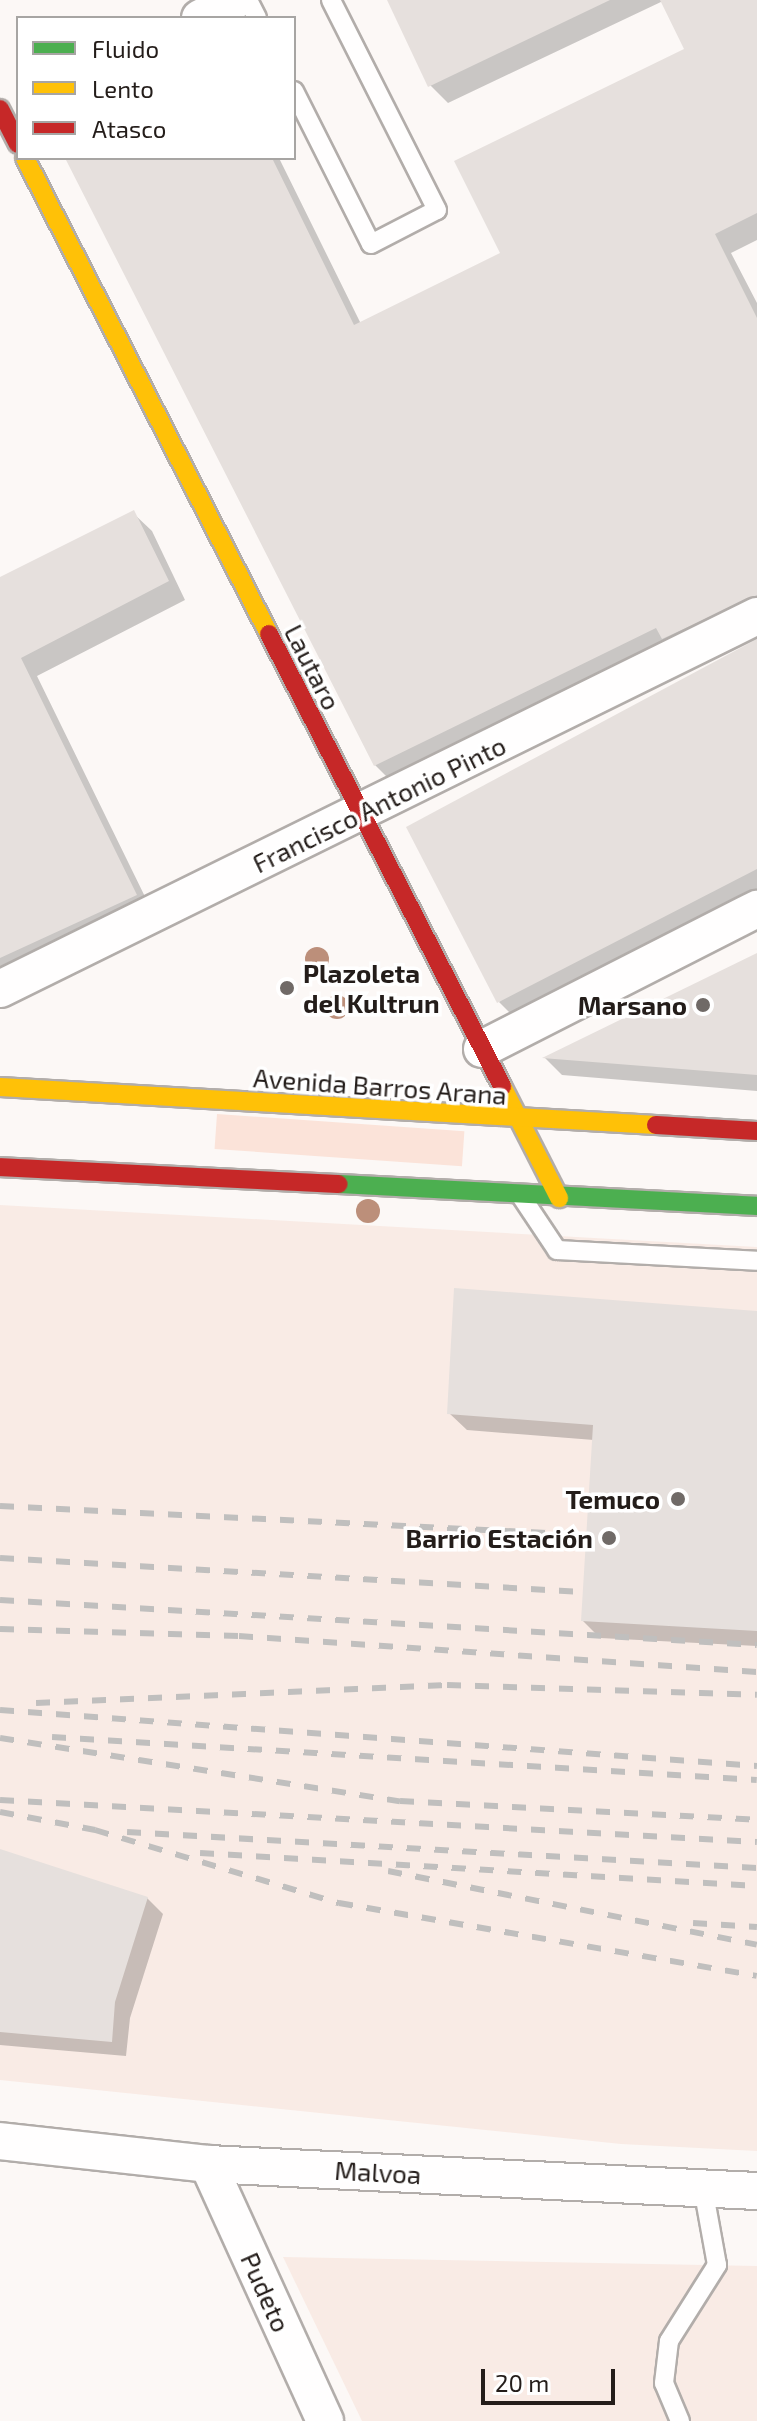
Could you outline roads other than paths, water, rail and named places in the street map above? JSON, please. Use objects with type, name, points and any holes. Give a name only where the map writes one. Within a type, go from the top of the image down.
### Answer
[{"type":"main road","name":"Lautaro","points":[[26,160],[359,815],[559,1198]]},
{"type":"main road","name":"Avenida Barros Arana","points":[[0,1087],[519,1121],[757,1131]]},
{"type":"main road","points":[[0,1167],[757,1206]]},
{"type":"street","points":[[204,16],[236,0]]},
{"type":"street","name":"Francisco Antonio Pinto","points":[[0,989],[359,815],[757,616]]},
{"type":"street","points":[[482,1049],[757,909]]},
{"type":"street","name":"Malvoa","points":[[0,2141],[208,2164],[757,2191]]},
{"type":"street","name":"Pudeto","points":[[208,2164],[325,2421]]},
{"type":"lane","points":[[296,95],[371,244],[437,210],[331,0]]},
{"type":"lane","points":[[521,1196],[557,1250],[757,1261]]},
{"type":"lane","points":[[680,2421],[664,2383],[669,2341],[717,2265],[703,2188]]},
{"type":"railway","points":[[0,1506],[586,1535]]},
{"type":"railway","points":[[0,1558],[582,1592]]},
{"type":"railway","points":[[0,1600],[757,1645]]},
{"type":"railway","points":[[0,1629],[239,1636],[757,1672]]},
{"type":"railway","points":[[36,1703],[447,1685],[757,1695]]},
{"type":"railway","points":[[0,1710],[757,1766]]},
{"type":"railway","points":[[52,1737],[757,1780]]},
{"type":"railway","points":[[0,1738],[400,1801],[757,1820]]},
{"type":"railway","points":[[0,1800],[757,1842]]},
{"type":"railway","points":[[0,1812],[95,1830],[339,1903],[757,1976]]},
{"type":"railway","points":[[127,1832],[757,1868]]},
{"type":"railway","points":[[200,1853],[757,1886]]},
{"type":"railway","points":[[388,1871],[757,1945]]},
{"type":"railway","points":[[693,1923],[757,1927]]},
{"type":"place","name":"Plazoleta del Kultrun","points":[[287,988]]},
{"type":"place","name":"Marsano","points":[[703,1005]]},
{"type":"place","name":"Temuco","points":[[678,1499]]},
{"type":"place","name":"Barrio Estación","points":[[609,1538]]}]
